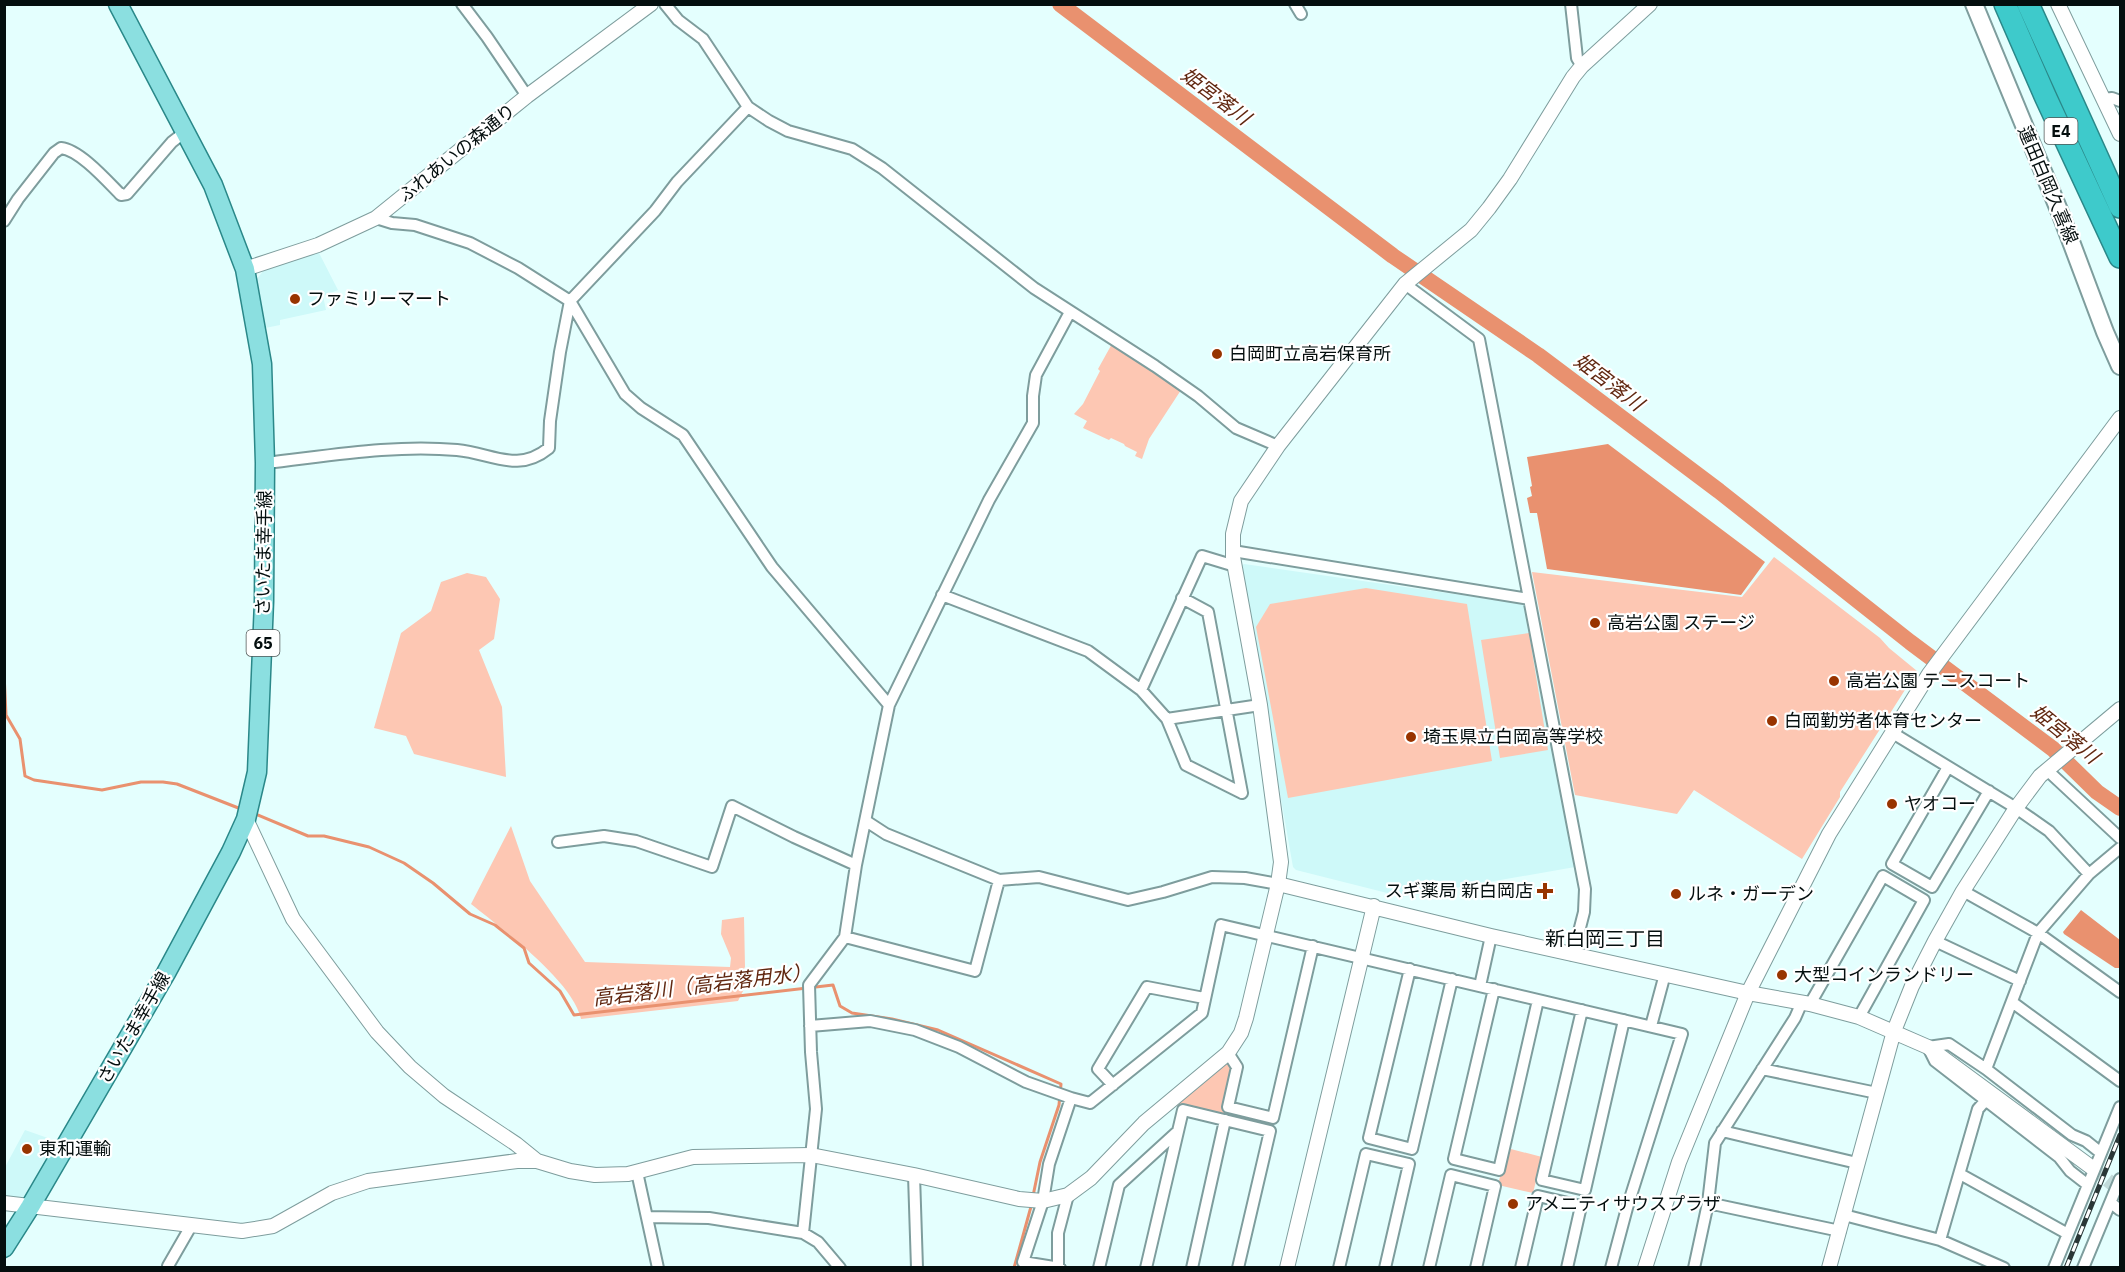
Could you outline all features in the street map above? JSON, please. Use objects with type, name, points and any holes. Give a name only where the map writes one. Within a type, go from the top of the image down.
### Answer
[{"type":"highway","name":"E4","points":[[2005,4],[2046,98],[2121,256]]},
{"type":"highway","name":"E4","points":[[2028,4],[2121,207]]},
{"type":"main road","name":"さいたま幸手線","points":[[4,1248],[30,1208],[166,973],[231,852],[246,819],[257,772],[264,601],[265,463],[262,364],[244,269],[213,185],[118,4]]},
{"type":"main road","name":"蓮田白岡久喜線","points":[[1974,4],[2061,215],[2104,332],[2121,366]]},
{"type":"street","points":[[462,4],[527,96]]},
{"type":"street","name":"ふれあいの森通り","points":[[244,269],[318,245],[376,218],[527,96],[651,4]]},
{"type":"street","points":[[665,4],[678,20],[703,39],[748,106],[769,121],[788,130],[852,149],[882,168],[1034,288],[1198,396],[1236,428],[1278,446]]},
{"type":"street","points":[[1571,4],[1577,58],[1582,66]]},
{"type":"street","points":[[4,1203],[30,1208],[107,1214],[242,1231],[273,1226],[332,1193],[368,1181],[517,1161],[537,1161],[570,1171],[595,1175],[637,1172],[693,1157],[811,1155],[1019,1199],[1043,1201],[1068,1195],[1091,1178],[1144,1123],[1228,1053],[1241,1033],[1246,1018],[1278,884],[1281,862],[1260,705],[1233,551],[1233,534],[1241,501],[1278,446],[1405,284],[1471,230],[1489,208],[1582,66],[1650,4]]},
{"type":"street","points":[[2058,4],[2121,134]]},
{"type":"street","points":[[2103,99],[2112,98],[2121,101]]},
{"type":"street","points":[[265,463],[413,448],[460,450],[513,462],[538,457],[549,448],[550,421],[570,302],[656,211],[677,182],[748,106]]},
{"type":"street","points":[[4,221],[18,199],[54,153],[61,148],[68,149],[97,171],[121,195],[127,194],[172,142],[185,132]]},
{"type":"street","points":[[376,218],[392,223],[415,225],[470,243],[518,268],[570,302],[625,394],[641,408],[683,435],[772,567],[889,705]]},
{"type":"street","points":[[1405,284],[1479,339],[1585,889],[1584,912],[1573,954]]},
{"type":"street","points":[[803,1233],[816,1109],[809,985],[845,937],[856,865],[889,705],[989,500],[1034,423],[1033,396],[1036,375],[1070,312]]},
{"type":"street","points":[[1645,1268],[1679,1162],[1748,993],[1828,834],[1929,674],[2121,418]]},
{"type":"street","points":[[1233,551],[1529,599]]},
{"type":"street","points":[[1141,690],[1202,556],[1235,566]]},
{"type":"street","points":[[942,595],[1036,633],[1088,651],[1141,690],[1167,719],[1186,765],[1242,793],[1208,612],[1182,598]]},
{"type":"street","points":[[1167,719],[1260,705]]},
{"type":"street","points":[[1829,1268],[1894,1031],[1912,987],[1935,941],[1963,891],[2016,808],[2040,776],[2121,709]]},
{"type":"street","points":[[1891,732],[1989,791],[2049,831],[2089,874]]},
{"type":"street","points":[[1948,766],[1892,864],[1932,887],[1989,791]]},
{"type":"street","points":[[2047,770],[2121,838]]},
{"type":"street","points":[[558,842],[604,836],[636,841],[712,867],[732,806],[856,865]]},
{"type":"street","points":[[246,819],[293,919],[377,1032],[410,1067],[444,1096],[516,1144],[537,1161]]},
{"type":"street","points":[[866,821],[886,834],[999,880],[1039,877],[1128,900],[1212,877],[1245,878],[1374,906],[1491,936],[1748,993],[1806,1003],[1859,1017],[1928,1047],[2091,1167]]},
{"type":"street","points":[[1986,1069],[2038,933],[2089,874],[2121,848]]},
{"type":"street","points":[[1694,1268],[1708,1203],[1715,1143],[1806,1003],[1883,876],[1924,900],[1859,1017]]},
{"type":"street","points":[[845,937],[975,971],[999,880]]},
{"type":"street","points":[[1963,891],[2038,933],[2121,992]]},
{"type":"street","points":[[1287,1268],[1374,906]]},
{"type":"street","points":[[810,1026],[870,1021],[915,1030],[959,1047],[1026,1082],[1090,1103],[1202,1013],[1221,925],[1682,1034],[1611,1268]]},
{"type":"street","points":[[1480,986],[1491,936]]},
{"type":"street","points":[[1935,941],[2020,981]]},
{"type":"street","points":[[1228,1053],[1238,1067],[1228,1107],[1273,1118],[1313,946]]},
{"type":"street","points":[[1410,969],[1370,1138],[1412,1149],[1452,979]]},
{"type":"street","points":[[1651,1026],[1665,974]]},
{"type":"street","points":[[1113,1085],[1098,1069],[1147,987],[1204,998]]},
{"type":"street","points":[[1494,989],[1454,1159],[1499,1170],[1538,1000]]},
{"type":"street","points":[[2012,1002],[2121,1081]]},
{"type":"street","points":[[1582,1010],[1542,1180],[1585,1190],[1624,1020]]},
{"type":"street","points":[[1928,1047],[1949,1044],[1986,1069],[2072,1135],[2086,1141],[2101,1153]]},
{"type":"street","points":[[1928,1047],[1935,1061],[2059,1156],[2070,1171],[2088,1185]]},
{"type":"street","points":[[1762,1069],[1877,1093]]},
{"type":"street","points":[[1068,1195],[1058,1233],[1059,1267],[1023,1262],[1043,1201],[1049,1164],[1071,1098]]},
{"type":"street","points":[[1940,1240],[1978,1108],[1986,1100]]},
{"type":"street","points":[[2054,1268],[2121,1107]]},
{"type":"street","points":[[1146,1268],[1183,1110],[1270,1131],[1238,1268]]},
{"type":"street","points":[[1192,1268],[1225,1120]]},
{"type":"street","points":[[1722,1131],[1857,1162]]},
{"type":"street","points":[[1099,1268],[1119,1185],[1177,1132]]},
{"type":"street","points":[[1339,1268],[1366,1154],[1409,1164],[1385,1268]]},
{"type":"street","points":[[637,1172],[658,1268]]},
{"type":"street","points":[[1960,1174],[2068,1234]]},
{"type":"street","points":[[914,1175],[917,1268]]},
{"type":"street","points":[[1429,1268],[1450,1175],[1495,1186],[1476,1268]]},
{"type":"street","points":[[2083,1268],[2121,1179]]},
{"type":"street","points":[[1521,1268],[1538,1196],[1581,1206],[1567,1268]]},
{"type":"street","points":[[1708,1203],[1840,1231]]},
{"type":"street","points":[[2111,1203],[2121,1210]]},
{"type":"street","points":[[1844,1215],[1940,1240],[2004,1268]]},
{"type":"street","points":[[647,1217],[709,1218],[803,1233],[818,1242],[840,1268]]},
{"type":"street","points":[[168,1266],[191,1226]]},
{"type":"shaded area","points":[[318,251],[338,290],[323,296],[326,310],[280,320],[280,325],[265,328],[256,280],[264,270]]},
{"type":"shaded area","points":[[1113,342],[1181,390],[1149,439],[1142,459],[1135,456],[1137,452],[1124,444],[1083,428],[1087,421],[1074,414],[1083,404]]},
{"type":"shaded area","points":[[1608,444],[1765,562],[1741,595],[1547,569],[1537,513],[1530,513],[1527,498],[1532,496],[1530,487],[1532,486],[1527,457]]},
{"type":"shaded area","points":[[1774,557],[1880,638],[1917,671],[1840,792],[1840,797],[1802,859],[1694,790],[1677,814],[1575,795],[1532,572],[1742,597]]},
{"type":"shaded area","name":"埼玉県立白岡高等学校","points":[[1244,564],[1524,604],[1527,607],[1575,867],[1403,897],[1296,870],[1293,867],[1240,567]]},
{"type":"shaded area","points":[[467,573],[486,577],[500,599],[494,639],[479,650],[502,707],[506,777],[414,754],[406,736],[374,728],[401,633],[431,611],[441,582]]},
{"type":"shaded area","points":[[1366,588],[1467,604],[1492,761],[1288,798],[1256,627],[1270,604]]},
{"type":"shaded area","points":[[1529,633],[1548,750],[1500,758],[1481,640]]},
{"type":"shaded area","points":[[511,826],[530,881],[585,962],[730,967],[731,958],[721,934],[722,920],[744,917],[745,967],[742,972],[744,989],[738,1001],[581,1019],[565,988],[551,972],[471,904]]},
{"type":"shaded area","points":[[2081,910],[2120,940],[2120,968],[2115,968],[2064,934],[2063,932]]},
{"type":"shaded area","points":[[1227,1063],[1233,1071],[1224,1115],[1174,1105]]},
{"type":"shaded area","points":[[25,1130],[62,1143],[32,1195],[23,1201],[5,1197],[4,1169]]},
{"type":"shaded area","points":[[1507,1148],[1542,1157],[1533,1193],[1498,1185]]},
{"type":"waterway","name":"姫宮落川","points":[[1060,4],[1393,256],[1538,355],[1719,491],[1910,642],[2053,749],[2097,792],[2120,808]]},
{"type":"waterway","name":"高岩落川（高岩落用水）","points":[[4,673],[6,715],[20,739],[25,776],[34,780],[102,790],[141,782],[177,784],[241,809]]},
{"type":"waterway","name":"高岩落川（高岩落用水）","points":[[253,813],[308,836],[324,836],[369,847],[404,863],[433,883],[470,914],[495,925],[524,948],[529,963],[560,991],[574,1015],[833,985],[840,1006],[852,1013],[892,1019],[938,1030],[1061,1084],[1059,1105],[1040,1162],[1033,1196]]},
{"type":"waterway","name":"高岩落川（高岩落用水）","points":[[1014,1268],[1032,1203]]},
{"type":"tunnel","points":[[2091,1167],[2120,1190]]},
{"type":"railway","points":[[2066,1268],[2120,1135]]},
{"type":"place","name":"ファミリーマート","points":[[295,299]]},
{"type":"place","name":"白岡町立高岩保育所","points":[[1217,354]]},
{"type":"place","name":"高岩公園 ステージ","points":[[1595,623]]},
{"type":"place","name":"高岩公園 テニスコート","points":[[1834,681]]},
{"type":"place","name":"白岡勤労者体育センター","points":[[1772,721]]},
{"type":"place","name":"埼玉県立白岡高等学校","points":[[1411,737]]},
{"type":"place","name":"ヤオコー","points":[[1892,804]]},
{"type":"place","name":"スギ薬局 新白岡店","points":[[1545,891]]},
{"type":"place","name":"ルネ・ガーデン","points":[[1676,894]]},
{"type":"place","name":"大型コインランドリー","points":[[1782,975]]},
{"type":"place","name":"東和運輸","points":[[27,1149]]},
{"type":"place","name":"アメニティサウスプラザ","points":[[1513,1204]]},
{"type":"district","name":"新白岡三丁目","points":[[1605,939]]}]
